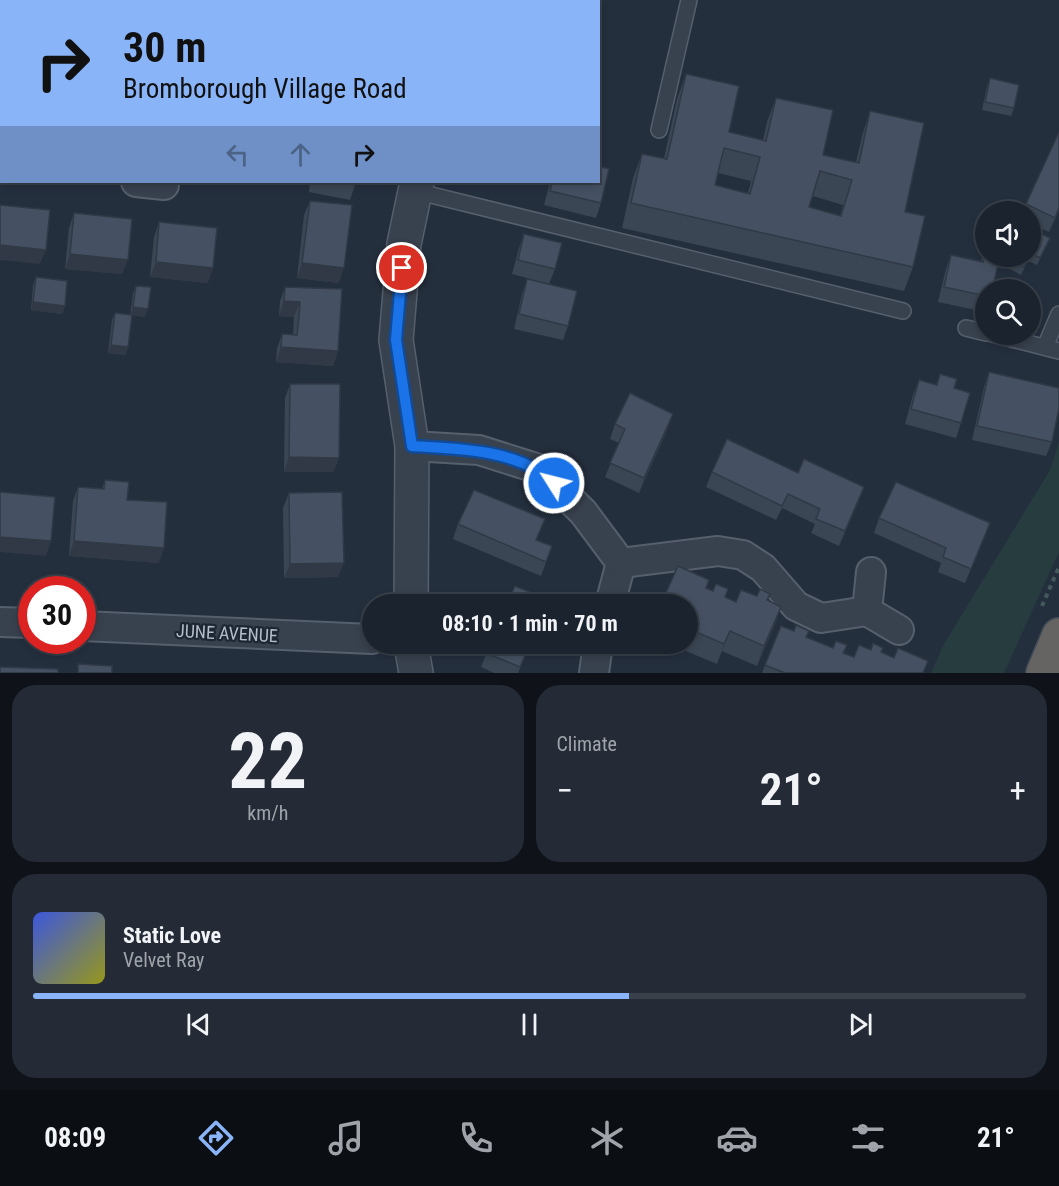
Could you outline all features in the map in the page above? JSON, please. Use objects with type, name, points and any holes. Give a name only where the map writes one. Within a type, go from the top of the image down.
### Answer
[{"type":"highway","points":[[1043,673],[1059,635]]},
{"type":"street","points":[[145,183],[164,185]]},
{"type":"street","points":[[411,594],[412,446],[396,340],[404,244],[416,186]]},
{"type":"street","points":[[412,446],[479,450],[539,469],[583,512],[621,563]]},
{"type":"street","points":[[621,563],[718,551],[743,555],[763,568],[796,606],[821,618],[867,611],[899,630]]},
{"type":"street","points":[[613,594],[621,563]]},
{"type":"street","points":[[867,611],[871,572]]},
{"type":"street","points":[[0,622],[18,623]]},
{"type":"street","name":"JUNE AVENUE","points":[[96,627],[362,639]]},
{"type":"street","points":[[413,654],[416,673]]},
{"type":"street","points":[[594,673],[597,654]]},
{"type":"lane","points":[[659,130],[689,0]]},
{"type":"lane","points":[[416,186],[903,311]]},
{"type":"lane","points":[[1036,345],[1052,349],[1059,314]]},
{"type":"lane","points":[[966,328],[975,330]]},
{"type":"green space","points":[[1059,442],[1059,552],[1004,673],[931,673],[944,644],[1050,470]]},
{"type":"building","points":[[686,74],[739,86],[729,132],[766,141],[776,98],[833,110],[823,155],[859,163],[870,111],[924,123],[905,212],[925,216],[913,267],[631,203],[642,154],[667,159]],"holes":[[[724,148],[760,157],[750,194],[715,185]],[[820,171],[852,180],[841,216],[809,207]]]},
{"type":"building","points":[[990,78],[1019,85],[1014,108],[985,102]]},
{"type":"building","points":[[1059,132],[1059,208],[1055,218],[1041,211],[1041,201],[1027,201]]},
{"type":"building","points":[[600,167],[609,169],[601,203],[550,191],[552,183],[600,183]]},
{"type":"building","points":[[310,201],[352,205],[344,268],[302,263]]},
{"type":"building","points":[[0,205],[50,210],[46,250],[0,245]]},
{"type":"building","points":[[74,213],[132,219],[128,260],[70,254]]},
{"type":"building","points":[[159,222],[217,228],[213,268],[156,262]]},
{"type":"building","points":[[524,234],[562,243],[555,269],[518,260]]},
{"type":"building","points":[[1041,234],[1050,238],[1041,256]]},
{"type":"building","points":[[951,255],[975,260],[975,267],[997,267],[995,279],[975,279],[975,294],[944,287]]},
{"type":"building","points":[[36,277],[67,281],[65,306],[33,302]]},
{"type":"building","points":[[527,279],[577,291],[568,326],[519,314]]},
{"type":"building","points":[[136,286],[151,287],[148,309],[133,307]]},
{"type":"building","points":[[285,287],[342,289],[338,351],[281,347],[282,334],[297,335],[299,318],[300,302],[284,301]]},
{"type":"building","points":[[115,313],[132,315],[128,347],[111,345]]},
{"type":"building","points":[[989,372],[1059,388],[1059,408],[1052,442],[977,426]]},
{"type":"building","points":[[940,374],[957,379],[954,388],[970,393],[961,423],[911,409],[919,380],[937,385]]},
{"type":"building","points":[[290,384],[340,384],[339,458],[289,457]]},
{"type":"building","points":[[630,393],[673,414],[644,478],[610,463],[625,429],[615,424]]},
{"type":"building","points":[[727,439],[798,473],[804,459],[864,487],[845,531],[816,519],[820,509],[788,494],[782,506],[712,472]]},
{"type":"building","points":[[105,480],[129,482],[127,500],[167,502],[164,548],[74,541],[78,487],[104,489]]},
{"type":"building","points":[[896,482],[990,523],[971,569],[943,557],[946,548],[879,518]]},
{"type":"building","points":[[474,490],[545,519],[536,540],[552,546],[546,562],[458,524]]},
{"type":"building","points":[[0,492],[55,497],[51,541],[0,537]]},
{"type":"building","points":[[342,492],[344,563],[290,564],[289,493]]},
{"type":"building","points":[[678,566],[709,580],[706,588],[713,591],[716,584],[728,589],[725,597],[736,602],[741,590],[757,596],[760,589],[770,594],[767,600],[781,607],[764,646],[730,631],[724,644],[698,633],[698,594],[665,594]]},
{"type":"building","points":[[515,586],[534,594],[511,594]]},
{"type":"building","points":[[796,625],[809,631],[806,637],[833,648],[836,641],[847,645],[843,653],[854,657],[859,645],[871,650],[873,643],[883,648],[881,652],[894,658],[898,648],[928,661],[923,673],[785,673],[765,665],[781,626],[794,631]]},
{"type":"building","points":[[488,654],[526,654],[520,667]]},
{"type":"building","points":[[78,664],[112,666],[112,673],[78,673]]},
{"type":"building","points":[[0,667],[58,669],[58,673],[0,673]]},
{"type":"route","points":[[402,268],[396,340],[412,446],[479,450],[539,469],[554,483]]}]
